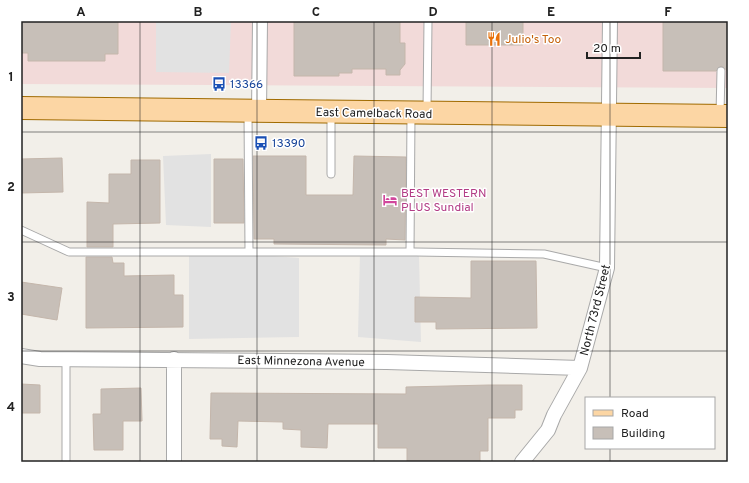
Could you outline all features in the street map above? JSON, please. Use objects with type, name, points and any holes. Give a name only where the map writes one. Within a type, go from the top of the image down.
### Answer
[{"type":"main road","name":"East Camelback Road","points":[[21,108],[331,113],[724,116]]},
{"type":"street","points":[[254,112],[260,21]]},
{"type":"street","name":"North 73rd Street","points":[[522,462],[548,430],[580,368],[607,268],[610,21]]},
{"type":"street","name":"East Minnezona Avenue","points":[[21,356],[40,359],[387,362],[580,368]]},
{"type":"street","points":[[174,359],[174,462]]},
{"type":"lane","points":[[410,252],[419,114],[428,21]]},
{"type":"lane","points":[[722,71],[724,116]]},
{"type":"lane","points":[[249,251],[254,112]]},
{"type":"lane","points":[[331,113],[331,174]]},
{"type":"lane","points":[[21,230],[69,252],[249,251],[544,254],[607,268]]},
{"type":"lane","points":[[66,359],[66,462]]},
{"type":"shaded area","points":[[21,21],[728,21],[728,88],[21,84]]},
{"type":"shaded area","points":[[156,21],[231,21],[229,73],[156,72]]},
{"type":"shaded area","points":[[211,154],[211,227],[166,225],[163,156]]},
{"type":"shaded area","points":[[182,249],[299,258],[299,337],[189,339],[189,255]]},
{"type":"shaded area","points":[[360,253],[419,255],[421,342],[358,337]]},
{"type":"building","points":[[21,21],[118,21],[118,54],[105,54],[105,61],[28,61],[28,53],[21,53]]},
{"type":"building","points":[[294,21],[400,21],[400,43],[405,43],[405,64],[400,70],[400,75],[386,75],[386,69],[352,69],[352,73],[339,73],[339,76],[294,76]]},
{"type":"building","name":"Julio's Too","points":[[466,21],[523,21],[523,45],[466,45]]},
{"type":"building","points":[[663,21],[728,21],[728,71],[721,66],[716,71],[663,71]]},
{"type":"building","name":"BEST WESTERN PLUS Sundial","points":[[253,156],[306,156],[306,195],[353,195],[354,156],[406,157],[405,240],[386,239],[386,245],[274,244],[274,239],[254,239]]},
{"type":"building","points":[[62,158],[63,192],[21,193],[21,159]]},
{"type":"building","points":[[214,159],[243,159],[244,223],[214,223]]},
{"type":"building","points":[[131,160],[160,160],[160,223],[113,224],[113,247],[87,247],[87,202],[109,203],[109,174],[131,174]]},
{"type":"building","points":[[86,257],[112,257],[113,263],[124,263],[124,276],[174,275],[174,295],[183,295],[183,327],[86,328]]},
{"type":"building","points":[[471,261],[536,261],[537,328],[436,329],[436,322],[415,322],[415,297],[471,298]]},
{"type":"building","points":[[21,282],[62,288],[57,320],[21,314]]},
{"type":"building","points":[[21,384],[40,385],[40,413],[21,413]]},
{"type":"building","points":[[522,385],[522,410],[515,410],[515,418],[488,418],[488,451],[480,451],[480,462],[407,461],[407,448],[378,448],[378,424],[328,424],[327,448],[301,447],[301,430],[283,429],[283,422],[238,421],[237,447],[222,446],[222,439],[210,439],[211,393],[406,394],[406,387]]},
{"type":"building","points":[[141,388],[142,421],[123,421],[123,450],[94,450],[93,414],[101,414],[101,389]]},
{"type":"place","name":"Julio's Too","points":[[494,39]]},
{"type":"place","name":"13366","points":[[219,84]]},
{"type":"place","name":"13390","points":[[261,143]]},
{"type":"place","name":"BEST WESTERN PLUS Sundial","points":[[390,200]]}]
